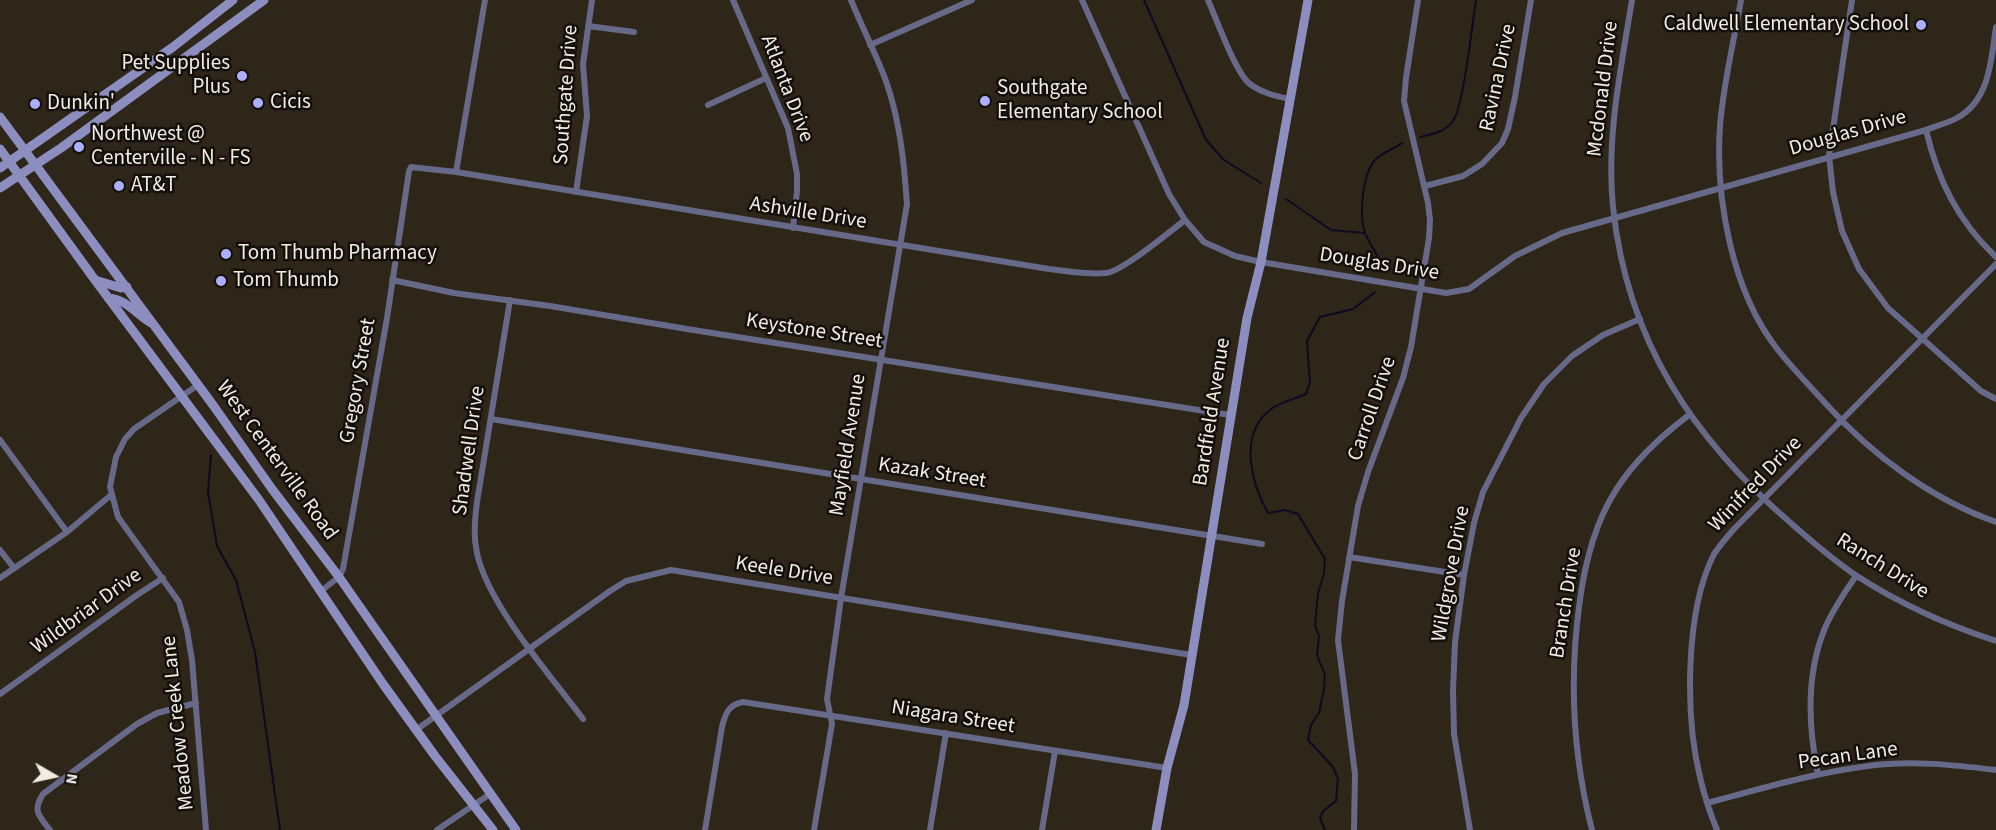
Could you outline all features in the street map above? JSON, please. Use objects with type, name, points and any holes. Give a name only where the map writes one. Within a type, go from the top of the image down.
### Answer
[{"type":"main road","points":[[0,168],[171,48],[233,0]]},
{"type":"main road","points":[[0,188],[264,0]]},
{"type":"main road","name":"Bardfield Avenue","points":[[1156,830],[1167,768],[1184,705],[1247,318],[1261,262],[1308,0]]},
{"type":"main road","points":[[171,48],[179,61]]},
{"type":"main road","name":"West Centerville Road","points":[[0,117],[339,577],[516,830]]},
{"type":"main road","name":"West Centerville Road","points":[[0,149],[94,280],[259,500],[416,730],[494,830]]},
{"type":"main road","points":[[94,280],[117,287],[127,287]]},
{"type":"main road","points":[[108,298],[126,303],[141,317],[156,326]]},
{"type":"main road","points":[[259,500],[272,489]]},
{"type":"street","points":[[456,172],[484,0]]},
{"type":"street","name":"Southgate Drive","points":[[576,192],[587,116],[583,64],[592,0]]},
{"type":"street","name":"Atlanta Drive","points":[[733,0],[788,128],[795,156],[797,191],[793,228]]},
{"type":"street","name":"Mayfield Avenue","points":[[814,830],[832,724],[827,699],[841,598],[907,204],[905,166],[894,110],[885,80],[851,0]]},
{"type":"street","name":"Douglas Drive","points":[[1082,0],[1168,194],[1185,220],[1204,242],[1236,256],[1261,262],[1446,293],[1468,289],[1515,256],[1562,233],[1926,130],[1955,119],[1975,104],[1983,91],[1988,77],[1996,27]]},
{"type":"street","points":[[1208,0],[1248,83],[1264,93],[1289,99]]},
{"type":"street","name":"Carroll Drive","points":[[1354,830],[1355,774],[1338,640],[1358,506],[1368,472],[1403,378],[1421,289],[1430,219],[1425,186],[1404,101],[1418,0]]},
{"type":"street","name":"Ravina Drive","points":[[1425,186],[1463,176],[1482,164],[1502,143],[1508,129],[1515,97],[1531,0]]},
{"type":"street","name":"Mcdonald Drive","points":[[1632,0],[1611,158],[1614,218],[1619,244],[1640,320],[1656,358],[1689,414],[1712,445],[1763,499]]},
{"type":"street","points":[[1740,0],[1720,126],[1721,187],[1729,244],[1752,308],[1777,349],[1842,421],[1882,458],[1940,496],[1996,522]]},
{"type":"street","points":[[1852,0],[1829,156],[1836,210],[1847,245],[1873,290],[1888,308],[1921,340],[1981,391],[1996,399]]},
{"type":"street","points":[[870,45],[969,1]]},
{"type":"street","points":[[588,26],[634,32]]},
{"type":"street","points":[[708,105],[766,78]]},
{"type":"street","points":[[1926,130],[1934,160],[1952,202],[1976,238],[1996,257]]},
{"type":"street","name":"Ashville Drive","points":[[411,167],[456,172],[1049,269],[1109,273],[1130,261],[1185,220]]},
{"type":"street","name":"Gregory Street","points":[[339,577],[343,568],[358,485],[411,167]]},
{"type":"street","name":"Winifred Drive","points":[[1717,830],[1700,776],[1691,716],[1691,663],[1700,597],[1709,567],[1723,541],[1996,264]]},
{"type":"street","name":"Keystone Street","points":[[392,280],[454,293],[1230,415]]},
{"type":"street","name":"Shadwell Drive","points":[[510,300],[477,502],[474,534],[477,554],[487,582],[512,624],[583,719]]},
{"type":"street","name":"Wildgrove Drive","points":[[1470,830],[1454,734],[1453,690],[1455,642],[1464,575],[1474,524],[1484,492],[1521,418],[1544,384],[1572,356],[1603,335],[1640,320]]},
{"type":"street","name":"Meadow Creek Lane","points":[[198,385],[134,429],[125,440],[116,457],[111,475],[111,495],[118,517],[179,602],[187,630],[192,660],[206,830]]},
{"type":"street","name":"Branch Drive","points":[[1592,830],[1578,767],[1572,686],[1575,636],[1587,562],[1602,516],[1615,490],[1638,460],[1663,434],[1689,414]]},
{"type":"street","name":"Kazak Street","points":[[491,419],[1262,544]]},
{"type":"street","points":[[0,440],[67,532]]},
{"type":"street","points":[[0,578],[67,532],[111,495]]},
{"type":"street","name":"Ranch Drive","points":[[1763,499],[1856,576],[1935,619],[1996,640]]},
{"type":"street","points":[[0,550],[14,568]]},
{"type":"street","points":[[1349,557],[1464,575]]},
{"type":"street","name":"Keele Drive","points":[[416,730],[610,591],[626,581],[671,570],[1191,655]]},
{"type":"street","points":[[1818,774],[1813,753],[1809,708],[1812,681],[1824,629],[1856,576]]},
{"type":"street","points":[[321,591],[339,577]]},
{"type":"street","name":"Wildbriar Drive","points":[[0,694],[137,594],[163,578]]},
{"type":"street","name":"Niagara Street","points":[[705,830],[722,727],[726,713],[735,703],[743,702],[831,714],[1167,768]]},
{"type":"street","points":[[50,830],[37,812],[37,802],[43,794],[137,724],[157,713],[196,703]]},
{"type":"street","points":[[930,830],[946,733]]},
{"type":"street","points":[[1042,830],[1055,751]]},
{"type":"street","name":"Pecan Lane","points":[[1707,803],[1818,774],[1881,765],[1931,764],[1996,770]]},
{"type":"street","points":[[437,830],[490,794]]},
{"type":"waterway","points":[[1144,0],[1206,140],[1224,160],[1261,183]]},
{"type":"waterway","points":[[1420,137],[1446,128],[1453,121],[1457,112],[1464,82],[1476,0]]},
{"type":"waterway","points":[[1381,272],[1379,260],[1363,225],[1363,193],[1368,172],[1373,163],[1378,157],[1402,143]]},
{"type":"waterway","points":[[1286,199],[1331,230],[1364,233]]},
{"type":"waterway","points":[[1325,830],[1320,818],[1323,811],[1336,801],[1338,779],[1333,767],[1308,740],[1311,725],[1319,713],[1324,689],[1325,675],[1317,655],[1319,636],[1315,625],[1318,593],[1324,574],[1325,559],[1298,514],[1285,510],[1268,513],[1253,474],[1251,445],[1254,432],[1261,419],[1271,409],[1306,394],[1310,383],[1307,341],[1320,317],[1353,309],[1375,292]]},
{"type":"waterway","points":[[211,455],[208,492],[217,546],[236,580],[255,652],[280,830]]},
{"type":"place","name":"Caldwell Elementary School","points":[[1921,25]]},
{"type":"place","name":"Pet Supplies Plus","points":[[242,76]]},
{"type":"place","name":"Southgate Elementary School","points":[[985,101]]},
{"type":"place","name":"Cicis","points":[[258,103]]},
{"type":"place","name":"Dunkin'","points":[[35,104]]},
{"type":"place","name":"Northwest @ Centerville - N - FS","points":[[79,147]]},
{"type":"place","name":"AT&T","points":[[119,186]]},
{"type":"place","name":"Tom Thumb Pharmacy","points":[[226,254]]},
{"type":"place","name":"Tom Thumb","points":[[221,281]]}]
